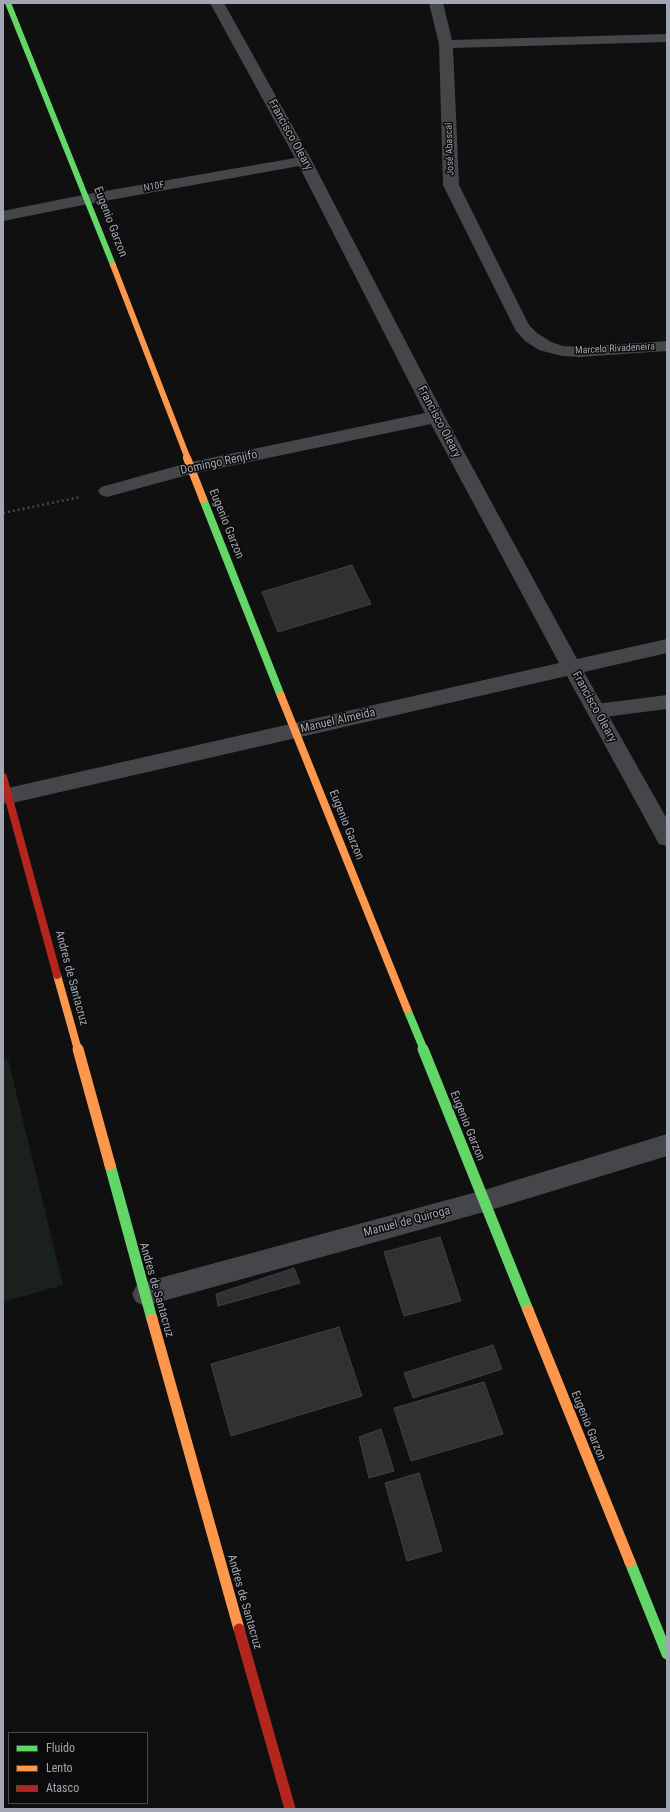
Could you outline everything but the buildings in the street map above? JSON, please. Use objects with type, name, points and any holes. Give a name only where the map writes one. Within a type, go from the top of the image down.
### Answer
[{"type":"street","name":"Eugenio Garzon","points":[[8,3],[88,199],[191,468],[295,731],[667,1654]]},
{"type":"street","name":"Francisco Oleary","points":[[217,3],[304,161],[436,418],[572,668],[667,838]]},
{"type":"street","name":"José Abascal","points":[[436,3],[446,44],[451,185],[522,327]]},
{"type":"street","points":[[446,44],[667,38]]},
{"type":"street","name":"N10F","points":[[3,216],[88,199],[304,161]]},
{"type":"street","name":"Marcelo Rivadeneira","points":[[522,327],[531,337],[545,346],[562,351],[580,352],[667,346]]},
{"type":"street","name":"Domingo Renjifo","points":[[107,491],[191,468],[436,418]]},
{"type":"street","name":"Manuel Almeida","points":[[8,796],[667,646]]},
{"type":"street","name":"Andres de Santacruz","points":[[3,777],[145,1294],[290,1809]]},
{"type":"street","name":"Manuel de Quiroga","points":[[145,1294],[484,1201],[667,1145]]},
{"type":"lane","points":[[596,711],[667,702]]},
{"type":"path","points":[[3,513],[107,491]]},
{"type":"shaded area","points":[[8,1059],[63,1285],[3,1302],[3,1060]]},
{"type":"traffic: fast","points":[[8,3],[113,265]]},
{"type":"traffic: fast","points":[[203,499],[281,696]]},
{"type":"traffic: fast","points":[[407,1009],[528,1310]]},
{"type":"traffic: fast","points":[[110,1165],[152,1319]]},
{"type":"traffic: fast","points":[[630,1562],[667,1654]]},
{"type":"traffic: slow","points":[[113,265],[203,499]]},
{"type":"traffic: slow","points":[[281,696],[407,1009]]},
{"type":"traffic: slow","points":[[57,975],[110,1165]]},
{"type":"traffic: slow","points":[[528,1310],[630,1562]]},
{"type":"traffic: slow","points":[[152,1319],[239,1629]]},
{"type":"traffic: jam","points":[[3,777],[57,975]]},
{"type":"traffic: jam","points":[[239,1629],[290,1809]]}]
